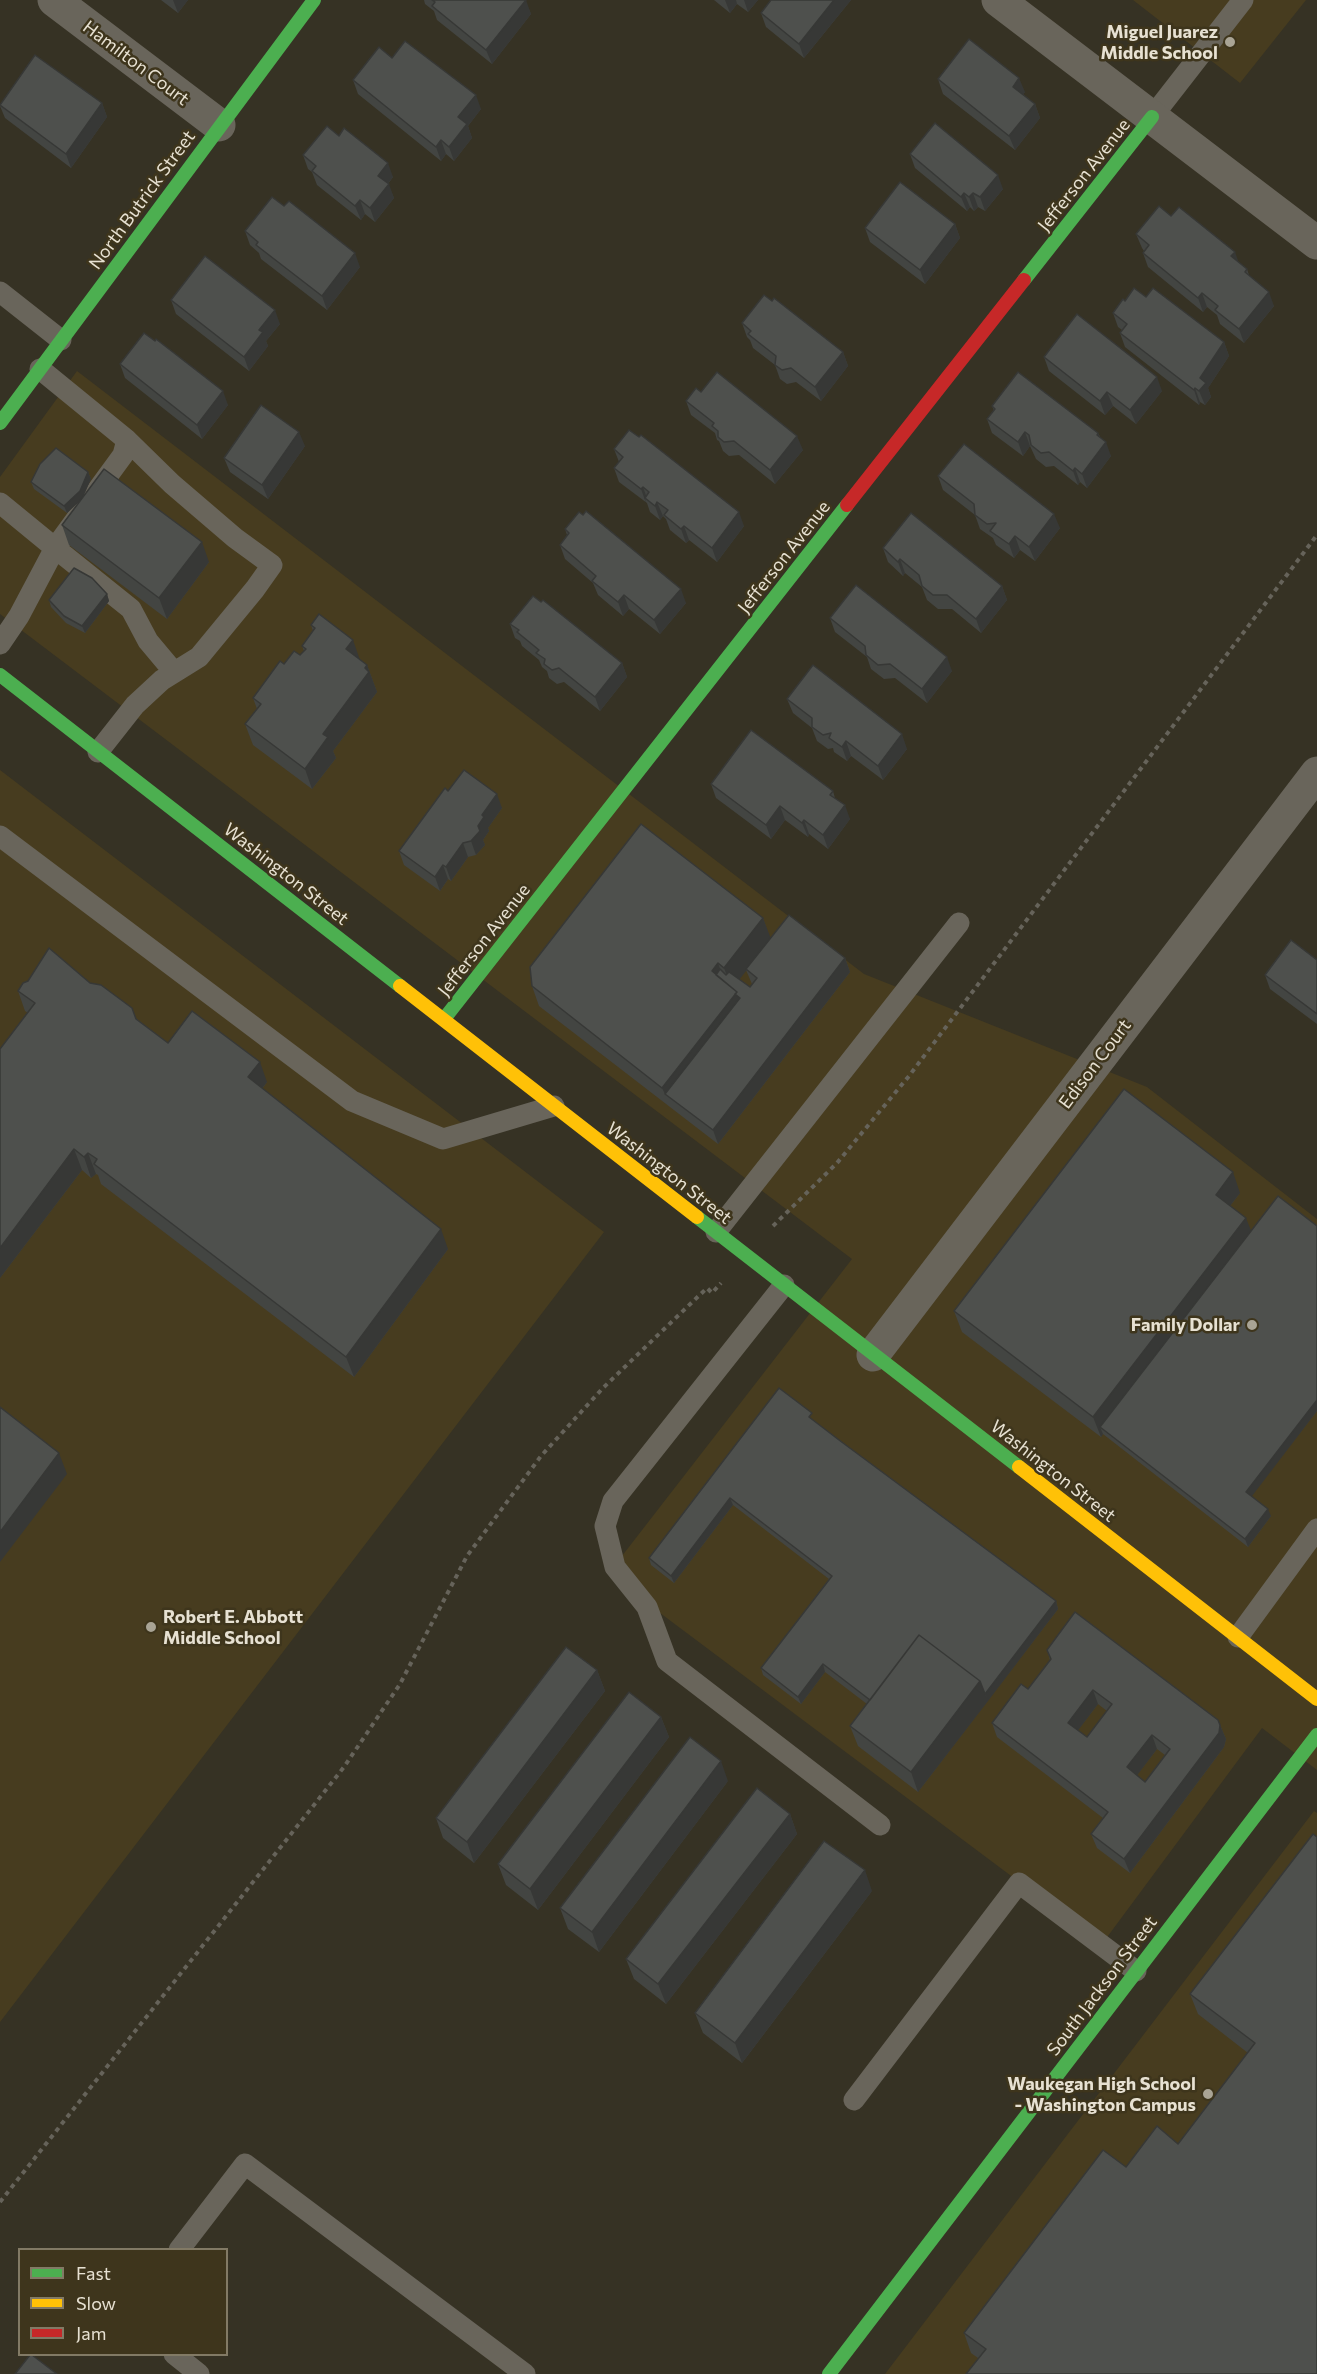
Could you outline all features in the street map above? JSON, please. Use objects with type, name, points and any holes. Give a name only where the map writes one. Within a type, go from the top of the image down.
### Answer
[{"type":"street","name":"Hamilton Court","points":[[54,0],[219,125]]},
{"type":"street","name":"North Butrick Street","points":[[0,423],[314,0]]},
{"type":"street","points":[[998,0],[1317,243]]},
{"type":"street","name":"Jefferson Avenue","points":[[444,1019],[1152,117]]},
{"type":"street","name":"Washington Street","points":[[0,675],[1317,1699]]},
{"type":"street","name":"Edison Court","points":[[873,1355],[1317,773]]},
{"type":"street","name":"South Jackson Street","points":[[830,2374],[1317,1735]]},
{"type":"lane","points":[[1152,117],[1243,0]]},
{"type":"lane","points":[[0,292],[61,340]]},
{"type":"lane","points":[[40,369],[127,440],[171,484],[235,538],[272,565],[199,657],[162,680],[135,705],[98,752]]},
{"type":"lane","points":[[0,644],[19,616],[55,548],[123,455],[127,440]]},
{"type":"lane","points":[[0,503],[131,609],[148,641],[174,672]]},
{"type":"lane","points":[[0,836],[352,1101],[443,1139],[554,1106]]},
{"type":"lane","points":[[716,1232],[959,923]]},
{"type":"lane","points":[[784,1285],[613,1501],[605,1526],[615,1567],[647,1607],[667,1661],[880,1825]]},
{"type":"lane","points":[[1238,1637],[1317,1529]]},
{"type":"lane","points":[[854,2100],[1019,1883],[1136,1971]]},
{"type":"lane","points":[[181,2248],[245,2164],[525,2374]]},
{"type":"lane","points":[[175,2356],[199,2374]]},
{"type":"path","points":[[791,1207],[837,1163],[909,1076],[1317,535]]},
{"type":"path","points":[[0,2202],[344,1767],[400,1684],[467,1556],[541,1456],[602,1389],[684,1309],[707,1288],[712,1293]]},
{"type":"shaded area","name":"Miguel Juarez Middle School","points":[[1133,0],[1306,0],[1240,83]]},
{"type":"shaded area","points":[[77,371],[864,974],[1147,1087],[1317,1219],[1317,1770],[1262,1728],[1102,1944],[608,1574],[852,1259],[0,614],[0,477]]},
{"type":"shaded area","name":"Robert E. Abbott Middle School","points":[[0,770],[604,1232],[0,2022]]},
{"type":"shaded area","name":"Waukegan High School - Washington Campus","points":[[1314,1811],[1317,1813],[1317,2374],[885,2374]]},
{"type":"building","points":[[432,0],[526,0],[486,50],[432,6],[435,2]]},
{"type":"building","points":[[771,0],[834,0],[799,44],[761,13]]},
{"type":"building","points":[[969,39],[1019,78],[1013,87],[1035,104],[1009,136],[938,79]]},
{"type":"building","points":[[405,41],[476,95],[458,117],[467,124],[449,147],[441,140],[436,147],[353,80],[379,47],[392,58]]},
{"type":"building","points":[[35,55],[102,103],[66,154],[0,105]]},
{"type":"building","points":[[935,123],[998,175],[980,197],[973,193],[969,197],[964,193],[961,197],[910,154]]},
{"type":"building","points":[[327,126],[339,136],[344,128],[388,163],[378,176],[389,184],[370,208],[360,200],[355,206],[312,171],[316,166],[303,155]]},
{"type":"building","points":[[900,182],[955,224],[920,270],[865,228]]},
{"type":"building","points":[[272,197],[284,206],[289,201],[355,253],[322,296],[256,245],[258,242],[245,231]]},
{"type":"building","points":[[1159,206],[1171,216],[1179,207],[1235,252],[1231,256],[1247,269],[1245,272],[1269,292],[1239,329],[1215,310],[1218,306],[1202,293],[1198,298],[1143,253],[1149,245],[1136,234]]},
{"type":"building","points":[[205,256],[275,310],[259,330],[263,332],[244,357],[171,300]]},
{"type":"building","points":[[1134,288],[1146,297],[1153,288],[1224,342],[1200,378],[1206,383],[1199,391],[1195,388],[1194,390],[1120,333],[1127,324],[1113,313]]},
{"type":"building","points":[[764,295],[772,301],[774,298],[843,352],[815,387],[791,368],[782,370],[775,365],[776,356],[748,334],[751,331],[742,323]]},
{"type":"building","points":[[1077,314],[1157,377],[1130,410],[1107,392],[1100,401],[1044,357]]},
{"type":"building","points":[[144,333],[155,341],[156,339],[223,391],[197,425],[120,364]]},
{"type":"building","points":[[717,372],[797,436],[770,470],[734,441],[724,442],[712,426],[714,423],[686,401],[696,388],[701,392]]},
{"type":"building","points":[[1018,372],[1098,433],[1097,435],[1106,442],[1082,474],[1075,468],[1073,471],[1049,452],[1041,453],[1031,445],[1029,435],[1025,432],[1018,442],[987,419],[995,409],[992,406]]},
{"type":"building","points":[[261,405],[299,432],[262,485],[224,458]]},
{"type":"building","points":[[629,430],[639,437],[641,435],[739,512],[712,548],[684,526],[681,529],[664,515],[668,510],[657,502],[655,506],[645,498],[649,492],[643,487],[641,489],[614,468],[623,457],[614,449]]},
{"type":"building","points":[[964,444],[1054,514],[1029,547],[1015,536],[1009,544],[990,531],[996,523],[987,524],[975,515],[974,504],[938,476]]},
{"type":"building","points":[[56,448],[88,472],[80,491],[64,506],[31,482],[40,464]]},
{"type":"building","points":[[104,469],[202,542],[159,598],[62,525]]},
{"type":"building","points":[[586,511],[681,589],[654,620],[624,595],[618,602],[592,581],[596,576],[560,545],[569,533],[565,529],[579,512],[583,515]]},
{"type":"building","points":[[911,513],[1002,586],[976,619],[947,595],[933,595],[922,586],[919,575],[900,559],[898,562],[883,548]]},
{"type":"building","points":[[74,568],[92,578],[107,594],[82,626],[64,616],[49,600]]},
{"type":"building","points":[[856,585],[947,657],[922,689],[890,664],[878,665],[866,655],[865,646],[830,618]]},
{"type":"building","points":[[533,596],[541,602],[543,600],[622,663],[595,697],[559,668],[552,670],[544,664],[545,659],[536,653],[539,650],[510,624]]},
{"type":"building","points":[[319,614],[353,640],[346,649],[367,665],[365,668],[369,672],[323,734],[328,737],[305,769],[245,724],[261,704],[253,698],[280,661],[284,664],[294,651],[300,655],[306,649],[302,646],[315,628],[311,625]]},
{"type":"building","points":[[813,665],[902,734],[878,766],[846,741],[842,747],[829,738],[831,733],[823,735],[812,727],[812,718],[787,699]]},
{"type":"building","points":[[751,730],[833,791],[830,795],[845,805],[823,835],[804,820],[802,823],[780,806],[766,825],[711,784]]},
{"type":"building","points":[[464,770],[497,794],[482,815],[484,817],[478,826],[480,831],[471,841],[463,843],[446,867],[443,865],[435,877],[399,851],[445,788],[448,791]]},
{"type":"building","points":[[641,824],[763,918],[724,968],[718,963],[712,971],[737,992],[662,1088],[532,986],[530,967]]},
{"type":"building","points":[[789,915],[845,958],[713,1130],[665,1094],[740,998],[735,994],[737,992],[716,975],[720,969],[726,975],[729,972],[750,987],[757,978],[746,969]]},
{"type":"building","points":[[1291,940],[1317,960],[1317,1014],[1265,975]]},
{"type":"building","points":[[49,948],[90,983],[101,985],[132,1008],[136,1019],[168,1043],[192,1011],[260,1062],[248,1077],[441,1229],[346,1357],[94,1164],[97,1159],[88,1153],[84,1157],[74,1149],[0,1248],[0,1049],[35,1003],[18,991],[23,983],[28,981]]},
{"type":"building","points":[[1124,1089],[1233,1172],[1216,1195],[1246,1218],[1093,1417],[954,1311]]},
{"type":"building","name":"Family Dollar","points":[[1278,1196],[1317,1226],[1317,1400],[1246,1492],[1268,1509],[1245,1539],[1100,1427]]},
{"type":"building","points":[[779,1388],[812,1413],[809,1417],[1056,1601],[985,1694],[980,1681],[919,1635],[870,1700],[823,1664],[798,1697],[761,1668],[832,1576],[730,1498],[671,1576],[649,1558]]},
{"type":"building","points":[[0,1407],[59,1453],[0,1532]]},
{"type":"building","points":[[1075,1612],[1218,1720],[1220,1725],[1219,1733],[1124,1859],[1091,1834],[1108,1812],[992,1723],[1021,1684],[1028,1689],[1051,1659],[1047,1650]],"holes":[[[1093,1690],[1112,1704],[1087,1737],[1068,1723]],[[1152,1735],[1170,1749],[1145,1782],[1127,1767]]]},
{"type":"building","points":[[919,1635],[980,1681],[911,1772],[850,1726]]},
{"type":"building","points":[[566,1647],[597,1670],[467,1842],[436,1818]]},
{"type":"building","points":[[629,1692],[661,1717],[530,1889],[498,1864]]},
{"type":"building","points":[[690,1737],[721,1761],[592,1932],[560,1908]]},
{"type":"building","points":[[757,1788],[790,1814],[658,1984],[626,1959]]},
{"type":"building","name":"Waukegan High School - Washington Campus","points":[[1313,1834],[1317,1837],[1317,2374],[966,2374],[986,2349],[964,2333],[1103,2150],[1126,2167],[1157,2126],[1178,2144],[1255,2043],[1190,1994]]},
{"type":"building","points":[[824,1841],[865,1870],[735,2043],[695,2013]]},
{"type":"building","points":[[29,2356],[33,2356],[57,2374],[15,2374]]},
{"type":"traffic: fast","points":[[0,423],[314,0]]},
{"type":"traffic: fast","points":[[1024,280],[1152,117]]},
{"type":"traffic: fast","points":[[444,1019],[847,505]]},
{"type":"traffic: fast","points":[[0,675],[400,986]]},
{"type":"traffic: fast","points":[[697,1217],[1019,1467]]},
{"type":"traffic: fast","points":[[829,2374],[1317,1735]]},
{"type":"traffic: slow","points":[[400,986],[697,1217]]},
{"type":"traffic: slow","points":[[1019,1467],[1317,1699]]},
{"type":"traffic: jam","points":[[847,505],[1024,280]]},
{"type":"place","name":"Miguel Juarez Middle School","points":[[1230,42]]},
{"type":"place","name":"Family Dollar","points":[[1252,1325]]},
{"type":"place","name":"Robert E. Abbott Middle School","points":[[151,1627]]},
{"type":"place","name":"Waukegan High School - Washington Campus","points":[[1208,2094]]}]
